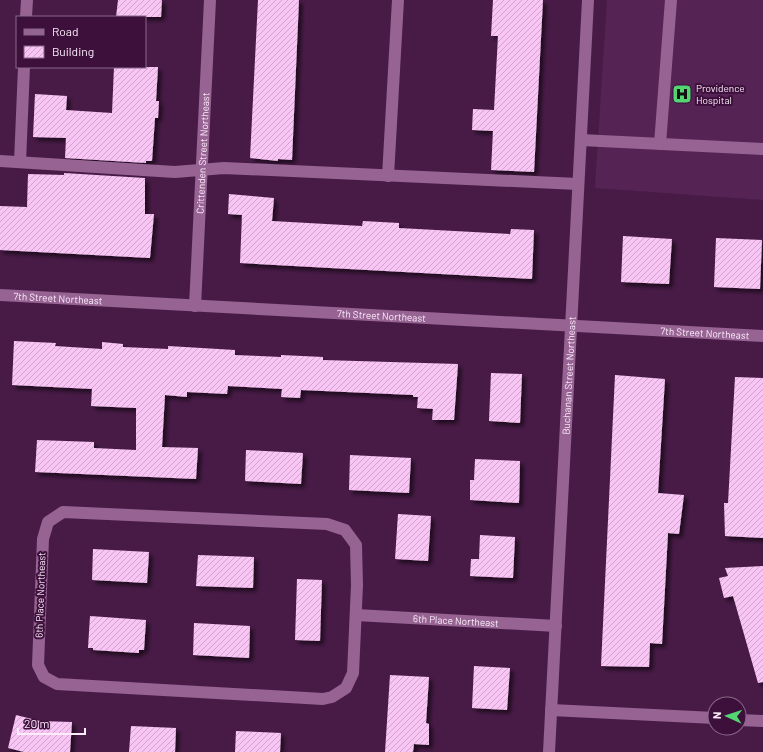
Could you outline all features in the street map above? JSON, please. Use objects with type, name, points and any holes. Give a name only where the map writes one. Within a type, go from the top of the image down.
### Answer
[{"type":"street","points":[[26,16],[27,0]]},
{"type":"street","name":"Crittenden Street Northeast","points":[[195,306],[210,0]]},
{"type":"street","points":[[388,176],[398,0]]},
{"type":"street","name":"Buchanan Street Northeast","points":[[549,752],[588,0]]},
{"type":"street","points":[[660,144],[671,0]]},
{"type":"street","points":[[20,162],[24,68]]},
{"type":"street","points":[[581,140],[763,149]]},
{"type":"street","points":[[0,161],[175,172],[224,168],[578,184]]},
{"type":"street","name":"7th Street Northeast","points":[[0,295],[763,336]]},
{"type":"street","name":"6th Place Northeast","points":[[63,512],[327,524],[345,530],[356,545],[356,615],[352,673],[346,688],[332,697],[323,699],[57,684],[44,678],[38,665],[43,539],[48,522],[63,512]]},
{"type":"street","name":"6th Place Northeast","points":[[356,615],[556,626]]},
{"type":"street","points":[[551,710],[707,718]]},
{"type":"street","points":[[747,720],[763,721]]},
{"type":"shaded area","name":"Providence Hospital","points":[[607,0],[763,0],[763,200],[595,188]]},
{"type":"building","points":[[118,0],[162,0],[161,17],[116,16]]},
{"type":"building","points":[[258,0],[299,0],[292,160],[278,159],[278,161],[250,158]]},
{"type":"building","points":[[493,0],[543,0],[534,172],[491,170],[493,131],[472,130],[473,109],[494,110],[498,36],[491,36]]},
{"type":"building","points":[[158,67],[156,101],[159,101],[158,118],[155,118],[152,161],[146,161],[146,163],[65,158],[66,138],[33,137],[35,94],[67,96],[66,110],[112,113],[114,68]]},
{"type":"building","points":[[64,173],[145,178],[145,214],[154,214],[150,258],[0,250],[0,206],[27,207],[28,174],[64,175]]},
{"type":"building","points":[[229,194],[274,198],[272,221],[362,226],[363,221],[399,223],[399,228],[510,234],[511,229],[534,230],[532,279],[240,263],[242,215],[228,214]]},
{"type":"building","points":[[623,236],[672,239],[669,284],[621,282]]},
{"type":"building","points":[[716,238],[762,240],[760,289],[714,287]]},
{"type":"building","points":[[14,341],[56,343],[55,346],[102,349],[102,342],[123,344],[123,347],[168,349],[168,346],[235,350],[235,355],[281,357],[281,355],[323,357],[323,360],[458,364],[454,420],[432,420],[433,409],[417,408],[418,397],[413,397],[413,395],[301,390],[300,398],[281,397],[282,389],[228,386],[227,394],[187,392],[187,397],[165,395],[162,447],[198,448],[196,479],[35,472],[37,440],[94,442],[94,448],[136,450],[136,408],[91,406],[92,389],[12,385]]},
{"type":"building","points":[[491,373],[522,374],[520,423],[489,421]]},
{"type":"building","points":[[615,375],[665,379],[658,493],[684,495],[679,534],[668,533],[662,644],[650,643],[649,667],[601,666]]},
{"type":"building","points":[[735,377],[763,378],[763,538],[725,536],[724,503],[728,503]]},
{"type":"building","points":[[246,450],[303,453],[301,484],[245,481]]},
{"type":"building","points":[[350,455],[411,458],[409,493],[349,490]]},
{"type":"building","points":[[475,459],[520,461],[519,503],[470,500],[470,480],[474,480]]},
{"type":"building","points":[[398,514],[431,516],[428,561],[395,559]]},
{"type":"building","points":[[480,535],[515,537],[513,578],[470,576],[471,559],[479,559]]},
{"type":"building","points":[[93,549],[149,552],[147,583],[92,580]]},
{"type":"building","points":[[198,555],[254,557],[253,588],[196,586]]},
{"type":"building","points":[[763,566],[763,682],[758,683],[733,596],[724,598],[719,578],[728,576],[725,568]]},
{"type":"building","points":[[297,579],[322,580],[320,641],[295,640]]},
{"type":"building","points":[[90,616],[146,620],[144,650],[139,650],[139,653],[93,650],[93,648],[88,648]]},
{"type":"building","points":[[194,623],[250,626],[249,658],[193,655]]},
{"type":"building","points":[[474,666],[510,668],[507,710],[472,708]]},
{"type":"building","points":[[390,675],[429,677],[426,723],[429,724],[429,745],[414,744],[413,752],[385,752]]},
{"type":"building","points":[[16,715],[40,721],[72,722],[70,752],[24,752],[8,748]]},
{"type":"building","points":[[131,726],[176,728],[175,752],[129,752]]},
{"type":"building","points":[[236,731],[281,733],[280,752],[235,752]]},
{"type":"place","name":"Providence Hospital","points":[[682,94]]}]
